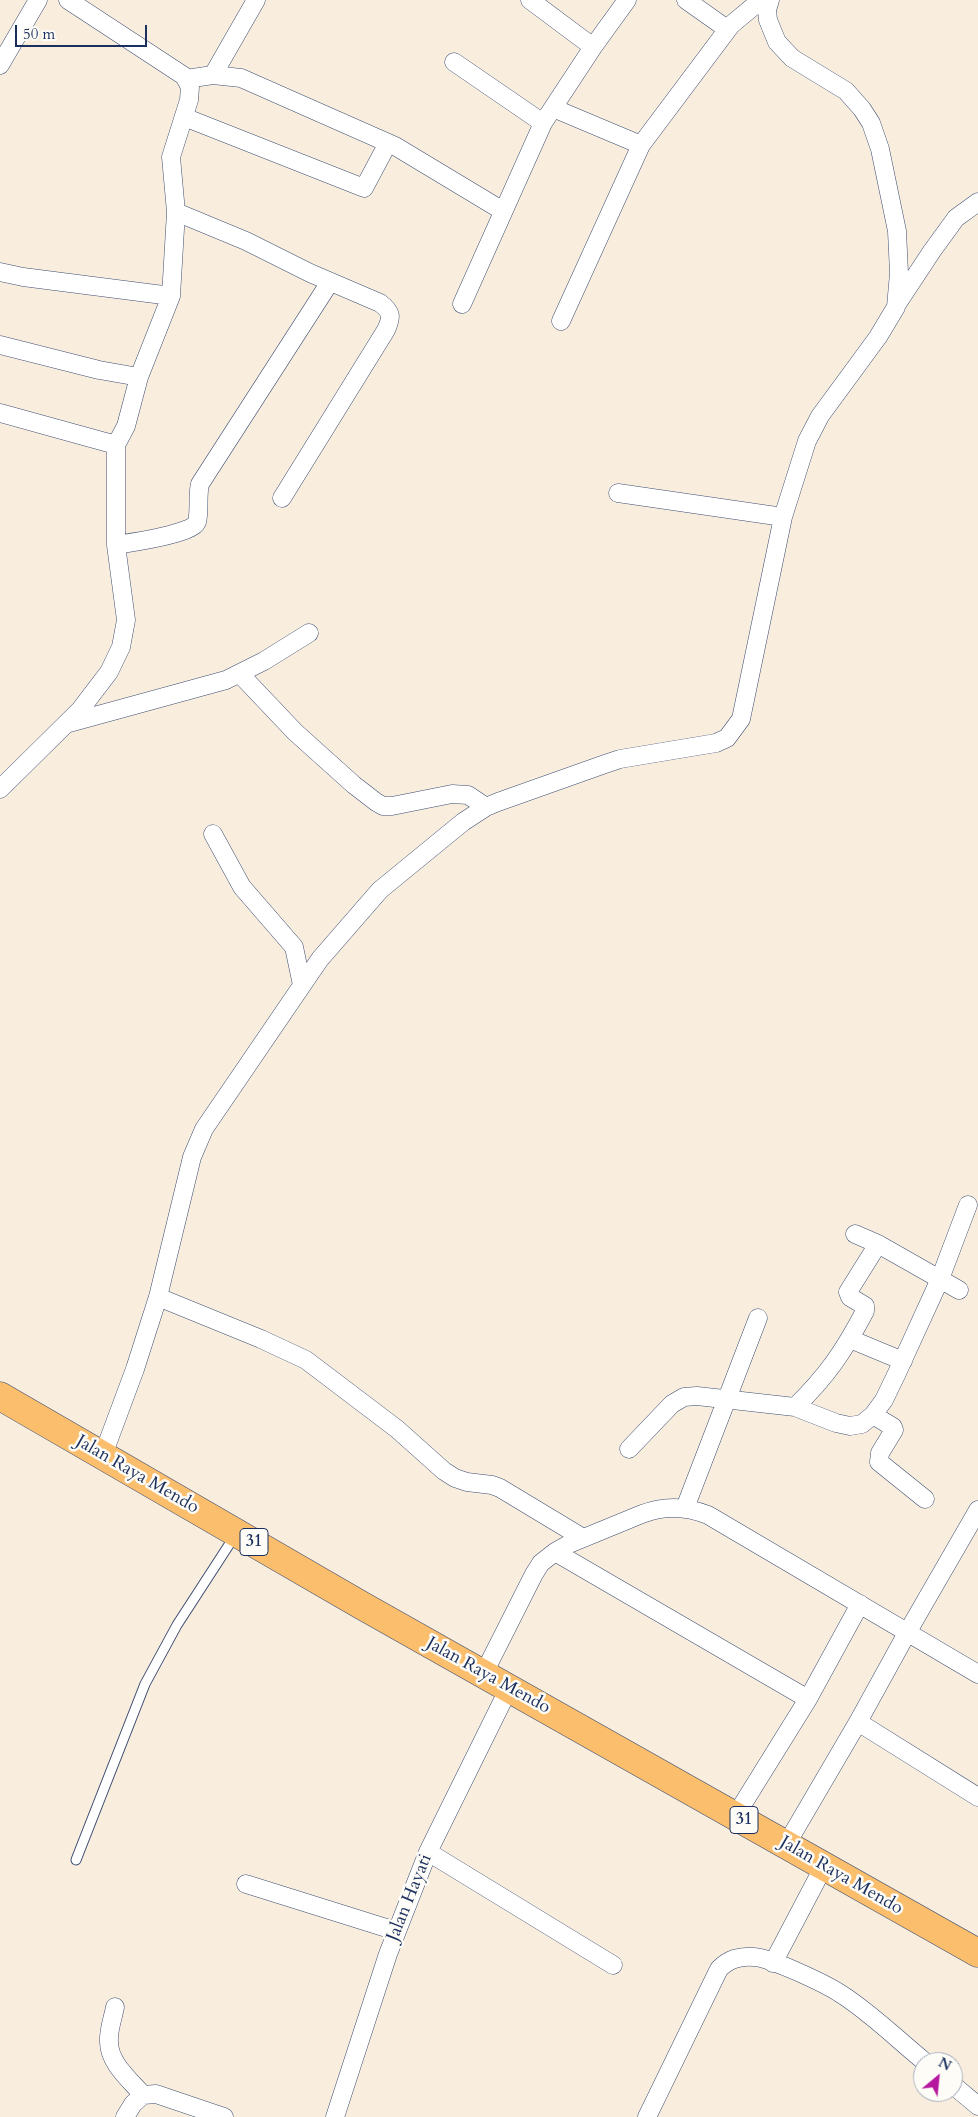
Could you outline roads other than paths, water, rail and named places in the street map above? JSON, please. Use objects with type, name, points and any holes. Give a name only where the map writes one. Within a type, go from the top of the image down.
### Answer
[{"type":"highway","name":"Jalan Raya Mendo","points":[[0,1396],[484,1674],[978,1953]]},
{"type":"street","points":[[0,65],[38,0]]},
{"type":"street","points":[[0,789],[69,723],[109,672],[121,647],[125,612],[116,545],[116,445],[126,426],[139,377],[171,296],[176,212],[171,157],[189,100],[190,87],[186,79],[164,62],[119,35],[68,0]]},
{"type":"street","points":[[213,75],[256,0]]},
{"type":"street","points":[[530,0],[593,47]]},
{"type":"street","points":[[462,304],[543,123],[593,47],[627,0]]},
{"type":"street","points":[[686,0],[727,29]]},
{"type":"street","points":[[561,321],[641,145],[727,29],[761,0]]},
{"type":"street","points":[[770,0],[767,10],[768,20],[777,42],[792,58],[846,91],[862,108],[871,123],[880,149],[896,231],[899,273],[896,307]]},
{"type":"street","points":[[454,62],[543,123]]},
{"type":"street","points":[[186,79],[213,75],[241,78],[388,143],[504,211]]},
{"type":"street","points":[[553,108],[641,145]]},
{"type":"street","points":[[184,117],[364,188],[388,143]]},
{"type":"street","points":[[104,1455],[158,1297],[192,1157],[204,1128],[320,959],[380,890],[463,822],[486,807],[620,759],[701,747],[727,738],[740,719],[744,706],[782,517],[808,441],[820,416],[878,337],[932,251],[956,218],[978,202]]},
{"type":"street","points":[[176,212],[246,241],[330,282],[380,303],[390,310],[392,319],[386,330],[282,498]]},
{"type":"street","points":[[0,272],[23,277],[171,296]]},
{"type":"street","points":[[116,545],[183,532],[195,526],[197,521],[197,495],[200,484],[330,282]]},
{"type":"street","points":[[0,346],[98,370],[139,377]]},
{"type":"street","points":[[0,413],[116,445]]},
{"type":"street","points":[[618,493],[782,517]]},
{"type":"street","points":[[69,723],[206,687],[240,674],[309,633]]},
{"type":"street","points":[[240,674],[296,732],[354,785],[383,806],[392,806],[452,794],[468,795],[486,807]]},
{"type":"street","points":[[213,834],[242,887],[294,947],[302,985]]},
{"type":"street","points":[[628,1449],[672,1404],[684,1397],[697,1396],[795,1408],[850,1426],[862,1424],[873,1415],[884,1400],[903,1361],[940,1279],[968,1205]]},
{"type":"street","points":[[855,1234],[878,1244],[959,1290]]},
{"type":"street","points":[[795,1408],[827,1374],[850,1339],[866,1308],[850,1297],[848,1292],[878,1244]]},
{"type":"street","points":[[158,1297],[262,1339],[306,1360],[397,1429],[444,1471],[455,1478],[467,1482],[486,1483],[500,1488],[583,1538]]},
{"type":"street","points":[[685,1508],[758,1318]]},
{"type":"street","points":[[850,1339],[903,1361]]},
{"type":"street","points":[[873,1415],[893,1427],[894,1430],[893,1435],[880,1453],[879,1462],[925,1499]]},
{"type":"street","points":[[484,1674],[541,1563],[555,1552],[583,1538],[652,1510],[685,1508],[708,1515],[978,1674]]},
{"type":"street","points":[[786,1845],[858,1722],[907,1633],[972,1536],[978,1510]]},
{"type":"street","points":[[555,1552],[808,1699]]},
{"type":"street","points":[[736,1815],[808,1699],[860,1604]]},
{"type":"street","name":"Jalan Hayati","points":[[335,2117],[396,1931],[428,1852],[509,1688]]},
{"type":"street","points":[[858,1722],[978,1797]]},
{"type":"street","points":[[428,1852],[613,1965]]},
{"type":"street","points":[[773,1962],[824,1866]]},
{"type":"street","points":[[246,1884],[396,1931]]},
{"type":"street","points":[[648,2117],[719,1969],[728,1960],[755,1957],[773,1962],[842,1995],[913,2052]]},
{"type":"street","points":[[115,2006],[108,2041],[110,2052],[116,2064],[143,2095]]},
{"type":"street","points":[[963,2093],[978,2106]]},
{"type":"street","points":[[125,2117],[133,2104],[143,2095],[156,2094],[189,2111],[224,2117]]},
{"type":"lane","points":[[76,1860],[146,1684],[177,1625],[237,1532]]}]
